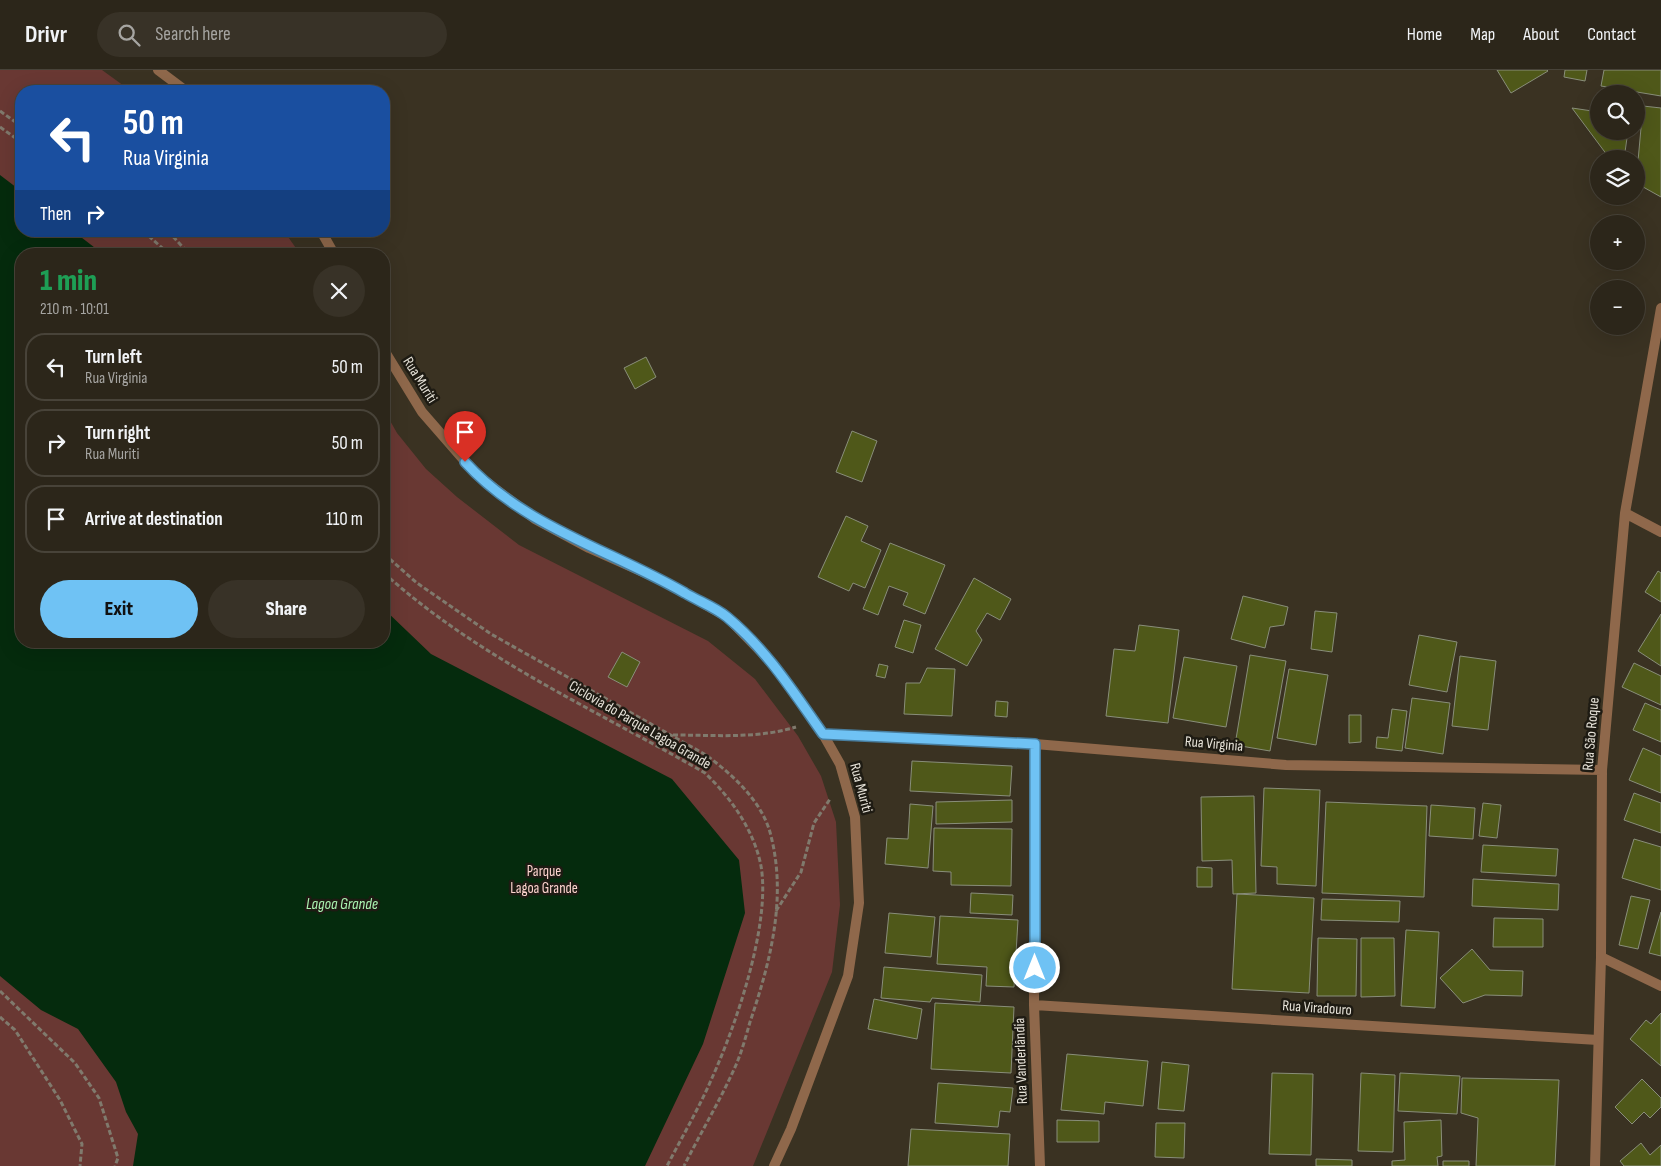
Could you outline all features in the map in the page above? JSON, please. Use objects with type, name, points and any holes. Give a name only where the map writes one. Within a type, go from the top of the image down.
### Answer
[{"type":"street","points":[[158,70],[178,85]]},
{"type":"street","points":[[324,237],[331,248]]},
{"type":"street","name":"Rua São Roque","points":[[1594,1166],[1601,957],[1602,770],[1625,513],[1661,308]]},
{"type":"street","name":"Rua Muriti","points":[[390,360],[422,412],[476,474],[535,518],[589,548],[663,581],[727,617],[774,664],[823,734],[840,764],[855,817],[859,903],[848,976],[791,1130],[774,1166]]},
{"type":"street","points":[[1625,513],[1661,532]]},
{"type":"street","name":"Rua Virginia","points":[[823,734],[1035,744],[1286,765],[1602,770]]},
{"type":"street","name":"Rua Vanderlândia","points":[[1035,744],[1034,1006],[1040,1166]]},
{"type":"street","points":[[1601,957],[1661,986]]},
{"type":"street","name":"Rua Viradouro","points":[[1034,1006],[1598,1040]]},
{"type":"path","points":[[0,111],[15,122]]},
{"type":"path","points":[[0,127],[15,138]]},
{"type":"path","points":[[150,237],[162,248]]},
{"type":"path","points":[[173,237],[184,248]]},
{"type":"path","points":[[390,559],[417,583],[491,634],[706,755],[725,769],[754,802],[771,835],[776,877],[776,911],[766,973],[736,1064],[684,1166]]},
{"type":"path","name":"Ciclovia do Parque Lagoa Grande","points":[[390,578],[417,603],[485,650],[705,773],[727,795],[751,837],[761,867],[761,906],[756,952],[712,1078],[667,1166]]},
{"type":"path","points":[[672,735],[750,736],[773,733],[797,726]]},
{"type":"path","points":[[776,911],[801,872],[814,823],[831,798]]},
{"type":"path","points":[[0,991],[75,1063],[99,1098],[118,1158],[115,1166]]},
{"type":"path","points":[[0,1017],[15,1030],[60,1100],[82,1144],[80,1166]]},
{"type":"green space","name":"Lagoa Grande","points":[[0,70],[102,70],[123,85],[15,85],[15,237],[288,237],[296,248],[15,248],[15,648],[390,648],[390,421],[397,433],[426,469],[457,497],[519,545],[708,641],[755,679],[798,736],[821,776],[836,822],[840,905],[832,972],[753,1166],[0,1166]]},
{"type":"water","name":"Lagoa Grande","points":[[0,175],[15,186],[15,237],[81,237],[95,248],[15,248],[15,648],[390,648],[390,615],[431,654],[672,779],[739,860],[745,913],[703,1044],[645,1166],[133,1166],[138,1134],[126,1112],[116,1082],[78,1029],[41,1010],[0,976]]},
{"type":"building","points":[[1497,70],[1547,70],[1548,71],[1511,93]]},
{"type":"building","points":[[1565,70],[1587,70],[1585,81],[1564,77]]},
{"type":"building","points":[[1604,70],[1661,70],[1661,96],[1645,93],[1645,85],[1601,85]]},
{"type":"building","points":[[1645,106],[1661,108],[1661,197],[1645,188],[1645,150],[1639,150],[1640,140],[1645,140]]},
{"type":"building","points":[[1572,108],[1590,111],[1590,132]]},
{"type":"building","points":[[1596,140],[1627,140],[1625,150],[1603,150]]},
{"type":"building","points":[[646,357],[656,377],[635,389],[624,368]]},
{"type":"building","points":[[852,431],[877,441],[862,482],[836,472]]},
{"type":"building","points":[[846,516],[868,526],[861,541],[881,550],[865,588],[853,583],[849,591],[818,577]]},
{"type":"building","points":[[890,543],[945,565],[925,614],[903,605],[908,593],[889,586],[878,615],[863,609]]},
{"type":"building","points":[[1658,571],[1661,573],[1661,602],[1645,592]]},
{"type":"building","points":[[974,578],[1011,599],[1000,620],[987,613],[976,631],[982,640],[967,666],[935,649]]},
{"type":"building","points":[[1243,596],[1288,607],[1284,625],[1270,627],[1265,648],[1231,639]]},
{"type":"building","points":[[1315,611],[1337,613],[1332,652],[1311,649]]},
{"type":"building","points":[[1661,614],[1661,666],[1638,651]]},
{"type":"building","points":[[904,620],[921,625],[913,653],[895,647]]},
{"type":"building","points":[[1139,625],[1179,630],[1168,723],[1106,716],[1114,649],[1135,651]]},
{"type":"building","points":[[1419,635],[1457,642],[1447,692],[1409,685]]},
{"type":"building","points":[[622,652],[640,662],[627,687],[608,677]]},
{"type":"building","points":[[1250,655],[1286,661],[1270,751],[1235,745]]},
{"type":"building","points":[[1460,656],[1496,661],[1488,730],[1452,726]]},
{"type":"building","points":[[1184,657],[1237,666],[1226,727],[1173,718]]},
{"type":"building","points":[[1634,663],[1661,676],[1661,705],[1622,687]]},
{"type":"building","points":[[879,664],[888,666],[885,678],[876,676]]},
{"type":"building","points":[[927,668],[955,669],[952,716],[904,714],[906,683],[920,683]]},
{"type":"building","points":[[1289,669],[1328,675],[1316,745],[1277,738]]},
{"type":"building","points":[[1412,698],[1450,703],[1443,754],[1405,748]]},
{"type":"building","points":[[996,701],[1008,702],[1007,717],[995,716]]},
{"type":"building","points":[[1645,703],[1661,710],[1661,742],[1633,730]]},
{"type":"building","points":[[1392,709],[1407,711],[1402,751],[1376,748],[1377,737],[1388,738]]},
{"type":"building","points":[[1349,715],[1361,715],[1361,742],[1349,743]]},
{"type":"building","points":[[1643,748],[1661,756],[1661,793],[1629,780]]},
{"type":"building","points":[[912,761],[1012,766],[1010,796],[910,791]]},
{"type":"building","points":[[1264,788],[1320,790],[1316,886],[1277,884],[1277,867],[1261,866]]},
{"type":"building","points":[[1634,793],[1661,803],[1661,833],[1624,820]]},
{"type":"building","points":[[1254,796],[1256,893],[1233,894],[1232,860],[1202,861],[1201,797]]},
{"type":"building","points":[[1012,800],[1012,822],[936,824],[936,802]]},
{"type":"building","points":[[1326,802],[1427,806],[1424,897],[1322,893]]},
{"type":"building","points":[[1483,803],[1501,805],[1497,838],[1479,836]]},
{"type":"building","points":[[910,804],[933,806],[928,868],[885,864],[887,838],[908,839]]},
{"type":"building","points":[[1431,805],[1475,808],[1473,839],[1429,836]]},
{"type":"building","points":[[934,828],[1012,829],[1011,886],[951,885],[951,872],[933,871]]},
{"type":"building","points":[[1634,839],[1661,847],[1661,890],[1622,878]]},
{"type":"building","points":[[1483,845],[1558,849],[1556,876],[1481,872]]},
{"type":"building","points":[[1197,867],[1212,868],[1212,887],[1197,887]]},
{"type":"building","points":[[1473,879],[1559,884],[1558,910],[1472,906]]},
{"type":"building","points":[[971,893],[1013,895],[1012,915],[970,913]]},
{"type":"building","points":[[1237,894],[1314,898],[1309,993],[1232,989]]},
{"type":"building","points":[[1631,896],[1650,900],[1638,949],[1619,945]]},
{"type":"building","points":[[1322,899],[1400,901],[1399,922],[1321,920]]},
{"type":"building","points":[[1661,912],[1661,956],[1649,953]]},
{"type":"building","points":[[889,913],[935,917],[931,957],[885,953]]},
{"type":"building","points":[[940,916],[1018,920],[1014,987],[986,986],[987,967],[937,964]]},
{"type":"building","points":[[1494,918],[1543,919],[1543,947],[1493,947]]},
{"type":"building","points":[[1406,930],[1439,932],[1435,1008],[1401,1006]]},
{"type":"building","points":[[1318,938],[1357,939],[1356,996],[1317,996]]},
{"type":"building","points":[[1361,938],[1394,938],[1395,996],[1361,997]]},
{"type":"building","points":[[1472,949],[1490,970],[1523,971],[1522,996],[1485,995],[1463,1003],[1440,978]]},
{"type":"building","points":[[884,967],[982,975],[980,1002],[932,998],[930,1002],[881,998]]},
{"type":"building","points":[[874,999],[922,1009],[917,1039],[868,1029]]},
{"type":"building","points":[[935,1003],[1014,1007],[1011,1073],[931,1069]]},
{"type":"building","points":[[1661,1013],[1661,1066],[1630,1039],[1646,1020],[1651,1024]]},
{"type":"building","points":[[1067,1054],[1148,1061],[1143,1106],[1105,1102],[1104,1114],[1061,1110]]},
{"type":"building","points":[[1162,1062],[1189,1065],[1184,1111],[1158,1109]]},
{"type":"building","points":[[1272,1073],[1313,1074],[1311,1155],[1269,1154]]},
{"type":"building","points":[[1361,1073],[1395,1075],[1393,1152],[1358,1151]]},
{"type":"building","points":[[1400,1073],[1460,1076],[1457,1114],[1398,1111]]},
{"type":"building","points":[[1462,1078],[1559,1080],[1555,1166],[1476,1166],[1478,1118],[1461,1113]]},
{"type":"building","points":[[1642,1079],[1661,1098],[1661,1107],[1650,1118],[1644,1112],[1632,1124],[1615,1107]]},
{"type":"building","points":[[938,1083],[1013,1088],[1010,1112],[1000,1111],[998,1127],[935,1123]]},
{"type":"building","points":[[1057,1120],[1099,1121],[1099,1142],[1057,1142]]},
{"type":"building","points":[[1441,1120],[1442,1156],[1437,1157],[1438,1166],[1392,1166],[1392,1161],[1405,1160],[1404,1122]]},
{"type":"building","points":[[1156,1123],[1185,1123],[1184,1158],[1155,1157]]},
{"type":"building","points":[[911,1129],[1010,1134],[1008,1166],[908,1166]]},
{"type":"building","points":[[1641,1143],[1650,1155],[1661,1145],[1661,1166],[1624,1166],[1620,1161]]},
{"type":"building","points":[[1316,1159],[1352,1160],[1352,1166],[1316,1166]]},
{"type":"building","points":[[1443,1161],[1469,1161],[1469,1166],[1443,1166]]},
{"type":"route","points":[[465,462],[476,474],[535,518],[589,548],[663,581],[727,617],[774,664],[823,734],[1035,744],[1035,968]]},
{"type":"park label","name":"Parque Lagoa Grande","points":[[544,880]]}]
